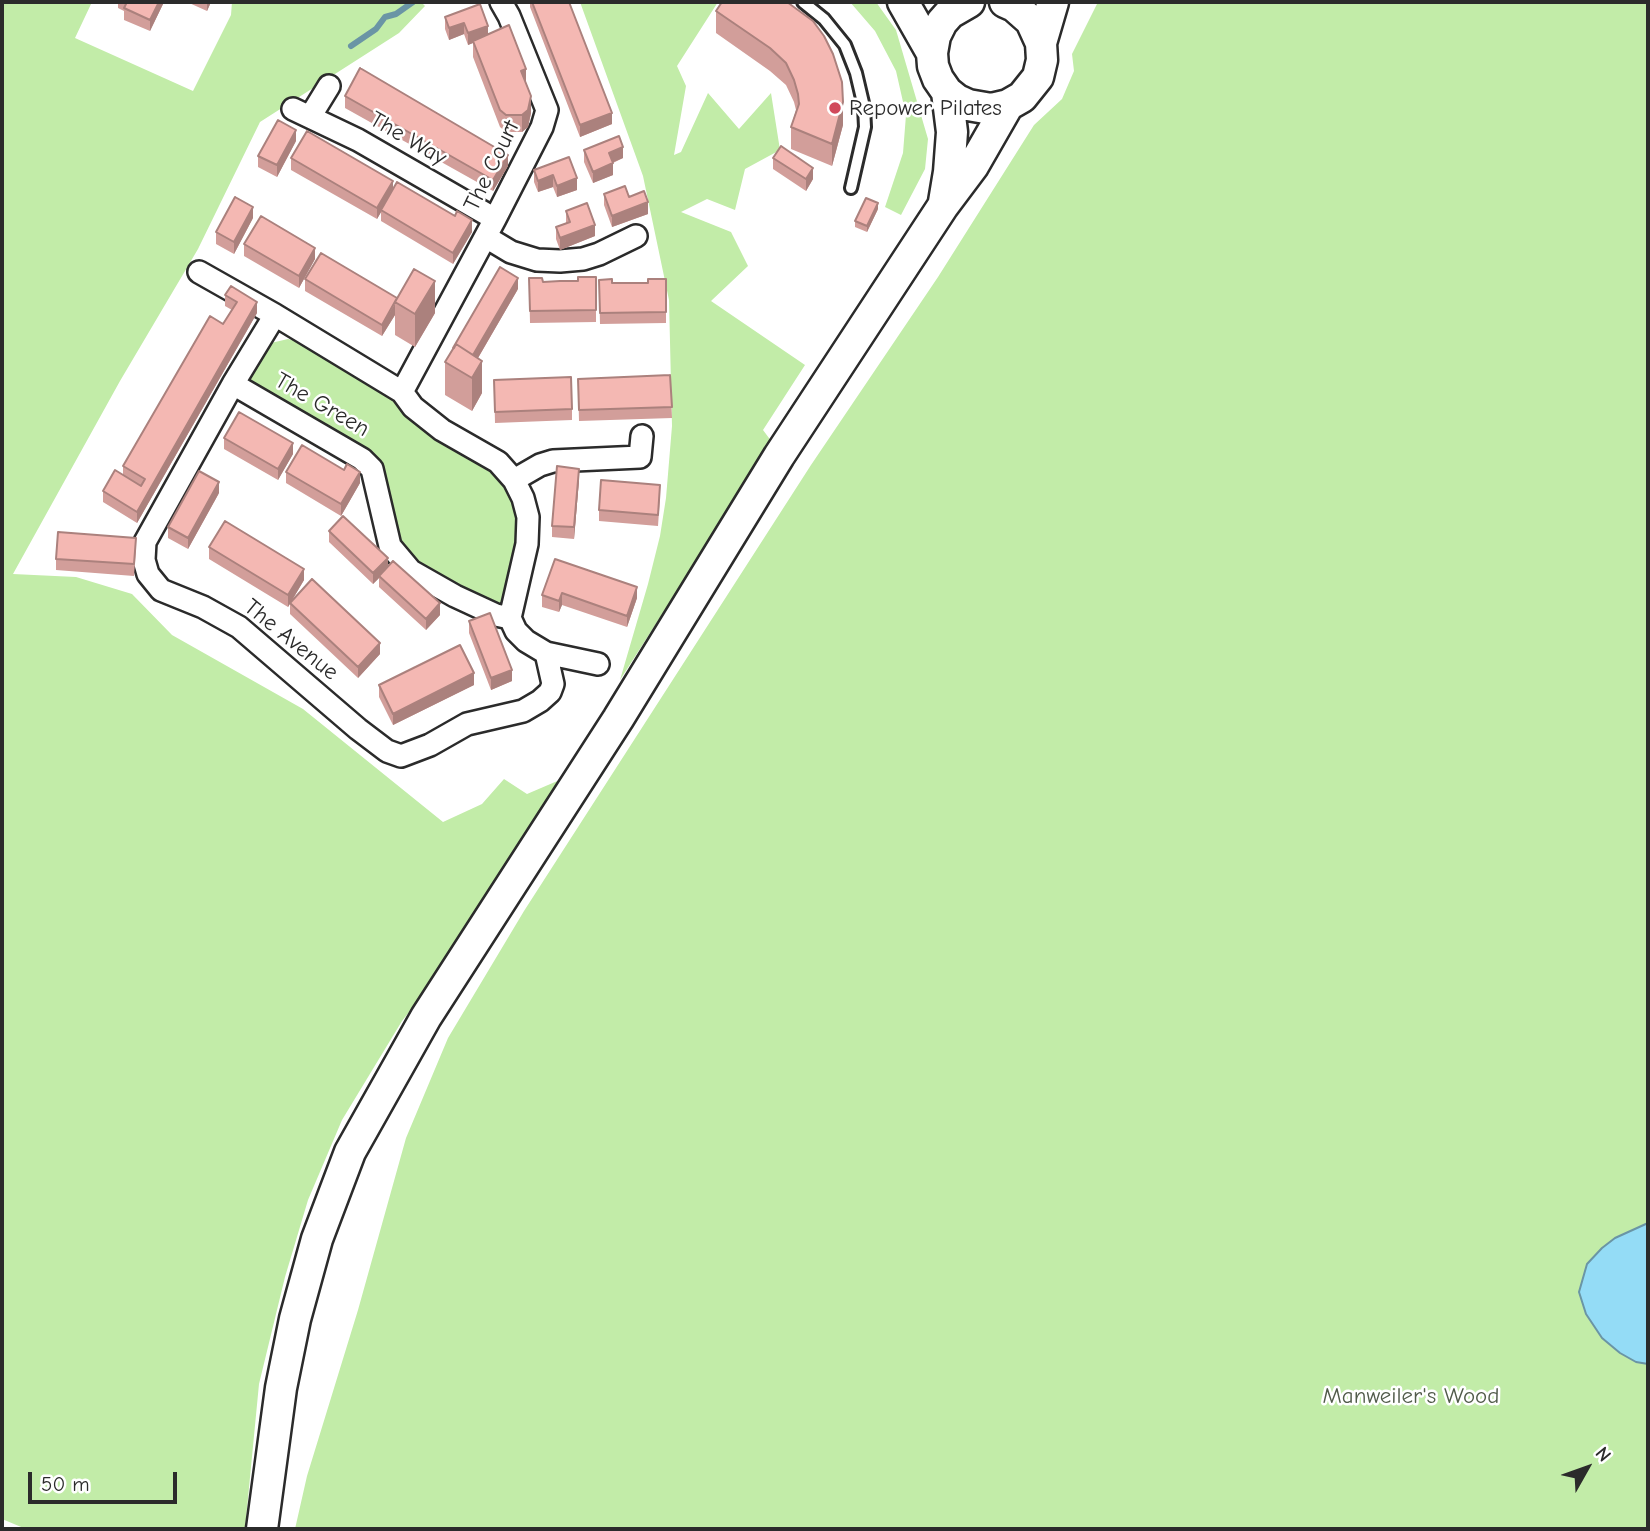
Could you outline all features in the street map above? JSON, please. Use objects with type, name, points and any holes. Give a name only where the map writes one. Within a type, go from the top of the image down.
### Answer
[{"type":"main road","points":[[903,2],[932,53],[938,79],[947,92],[968,106],[991,109],[1022,97],[1038,77],[1042,60],[1041,43],[1053,2]]},
{"type":"main road","points":[[1005,2],[1031,21],[1041,43]]},
{"type":"main road","points":[[932,53],[942,22],[959,3]]},
{"type":"main road","points":[[943,206],[953,132],[947,92]]},
{"type":"main road","points":[[262,1529],[281,1388],[295,1320],[317,1239],[350,1152],[426,1017],[618,719],[779,456],[943,206],[973,166],[1007,105]]},
{"type":"street","name":"The Court","points":[[491,228],[542,127],[547,110],[501,2]]},
{"type":"street","name":"The Way","points":[[329,86],[301,113],[358,140],[491,228],[511,252],[537,260],[583,259],[603,264],[636,236]]},
{"type":"street","points":[[407,400],[491,228]]},
{"type":"street","points":[[200,272],[275,315],[407,400],[442,430],[498,461],[514,480],[528,517],[527,544],[510,618],[516,631],[526,641],[546,653],[598,664]]},
{"type":"street","name":"The Avenue","points":[[275,315],[233,384],[145,542],[144,560],[148,573],[161,590],[204,607],[239,626],[349,721],[387,751],[401,756],[430,745],[467,724],[523,711],[540,701],[550,692],[553,684],[546,653]]},
{"type":"street","name":"The Green","points":[[233,384],[362,459],[372,469],[390,546],[411,571],[455,596],[496,615],[510,618]]},
{"type":"street","points":[[514,480],[553,461],[641,457]]},
{"type":"lane","points":[[803,2],[824,19],[845,45],[856,73],[864,107],[865,127],[851,188]]},
{"type":"green space","points":[[2,2],[92,2],[75,38],[193,91],[231,15],[232,2],[421,2],[425,6],[399,33],[260,122],[198,249],[120,381],[13,574],[76,577],[132,594],[172,635],[303,709],[443,822],[482,804],[504,779],[527,794],[562,779],[447,964],[402,1021],[342,1120],[308,1200],[285,1277],[259,1384],[245,1529],[26,1529],[2,1519]]},
{"type":"green space","points":[[580,2],[718,2],[677,66],[686,86],[674,155],[681,152],[708,93],[739,129],[771,93],[780,150],[745,169],[735,210],[707,199],[681,212],[731,232],[748,266],[711,301],[805,365],[763,430],[772,442],[620,680],[648,584],[666,498],[672,426],[669,300],[643,176]]},
{"type":"green space","points":[[850,2],[876,2],[896,30],[928,139],[925,169],[901,215],[885,207],[903,153],[906,115],[896,71],[875,31]]},
{"type":"green space","name":"Manweiler's Wood","points":[[1098,2],[1648,2],[1648,1529],[295,1529],[307,1476],[358,1310],[406,1138],[448,1038],[524,911],[811,465],[938,277],[1034,125],[1062,99],[1074,71],[1072,54]]},
{"type":"green space","points":[[288,339],[296,341],[393,397],[422,428],[495,471],[513,497],[518,512],[518,553],[503,604],[497,606],[422,567],[399,547],[378,472],[250,385],[247,380],[262,350],[271,343]]},
{"type":"water","points":[[1648,1223],[1648,1364],[1636,1362],[1620,1353],[1602,1338],[1586,1314],[1579,1292],[1587,1264],[1602,1248],[1615,1238]]},
{"type":"building","points":[[127,2],[159,2],[150,20],[124,8]]},
{"type":"building","points":[[532,2],[569,2],[612,113],[580,125]]},
{"type":"building","points":[[722,2],[787,2],[813,21],[833,54],[842,82],[843,102],[832,144],[791,127],[799,104],[794,80],[786,63],[770,48],[716,11]]},
{"type":"building","points":[[480,4],[488,26],[468,33],[464,23],[449,28],[445,17]]},
{"type":"building","points":[[509,25],[526,69],[521,71],[531,96],[528,110],[522,115],[506,115],[500,110],[473,41]]},
{"type":"building","points":[[360,68],[508,155],[493,180],[345,96]]},
{"type":"building","points":[[278,120],[296,130],[277,165],[258,156]]},
{"type":"building","points":[[307,131],[393,181],[377,208],[291,158]]},
{"type":"building","points":[[619,136],[623,147],[609,153],[613,163],[593,172],[584,150]]},
{"type":"building","points":[[781,146],[813,168],[806,179],[773,158]]},
{"type":"building","points":[[569,157],[577,178],[557,186],[553,175],[538,181],[534,170]]},
{"type":"building","points":[[397,182],[455,216],[457,211],[472,220],[453,253],[381,210]]},
{"type":"building","points":[[625,186],[629,197],[644,191],[648,202],[612,216],[604,194]]},
{"type":"building","points":[[235,197],[253,207],[234,242],[216,232]]},
{"type":"building","points":[[866,198],[878,203],[867,226],[855,221]]},
{"type":"building","points":[[587,203],[595,225],[560,238],[556,227],[570,222],[566,211]]},
{"type":"building","points":[[261,216],[315,248],[299,276],[244,244]]},
{"type":"building","points":[[321,253],[397,298],[382,325],[305,279]]},
{"type":"building","points":[[500,267],[518,278],[473,355],[456,344],[453,348]]},
{"type":"building","points":[[414,269],[435,281],[415,314],[395,302]]},
{"type":"building","points":[[578,277],[596,277],[596,310],[530,311],[529,278],[542,278],[543,282],[578,281]]},
{"type":"building","points":[[612,279],[612,283],[648,283],[648,279],[666,279],[666,312],[600,313],[599,280]]},
{"type":"building","points":[[231,286],[257,302],[137,512],[103,491],[115,470],[141,486],[145,479],[123,466],[210,316],[223,324],[237,302],[225,295]]},
{"type":"building","points":[[456,344],[482,361],[472,378],[445,362]]},
{"type":"building","points":[[670,375],[672,407],[579,410],[578,379]]},
{"type":"building","points":[[571,377],[572,409],[495,412],[494,380]]},
{"type":"building","points":[[239,412],[293,443],[278,469],[224,438]]},
{"type":"building","points":[[302,445],[344,470],[347,464],[360,472],[341,504],[286,472]]},
{"type":"building","points":[[557,466],[579,469],[574,527],[552,526]]},
{"type":"building","points":[[199,471],[219,482],[188,538],[168,527]]},
{"type":"building","points":[[601,480],[660,485],[658,515],[599,510]]},
{"type":"building","points":[[343,516],[388,558],[373,573],[329,531]]},
{"type":"building","points":[[225,521],[304,569],[288,595],[209,547]]},
{"type":"building","points":[[58,532],[136,538],[134,564],[56,559]]},
{"type":"building","points":[[555,559],[637,587],[627,616],[562,593],[559,601],[542,595]]},
{"type":"building","points":[[393,561],[440,603],[426,619],[379,576]]},
{"type":"building","points":[[312,579],[380,643],[358,667],[290,603]]},
{"type":"building","points":[[490,613],[512,670],[491,678],[469,621]]},
{"type":"building","points":[[460,645],[474,673],[393,714],[379,685]]},
{"type":"waterway","points":[[351,46],[376,29],[385,17],[396,14],[413,2]]},
{"type":"place","name":"Repower Pilates","points":[[835,108]]}]
